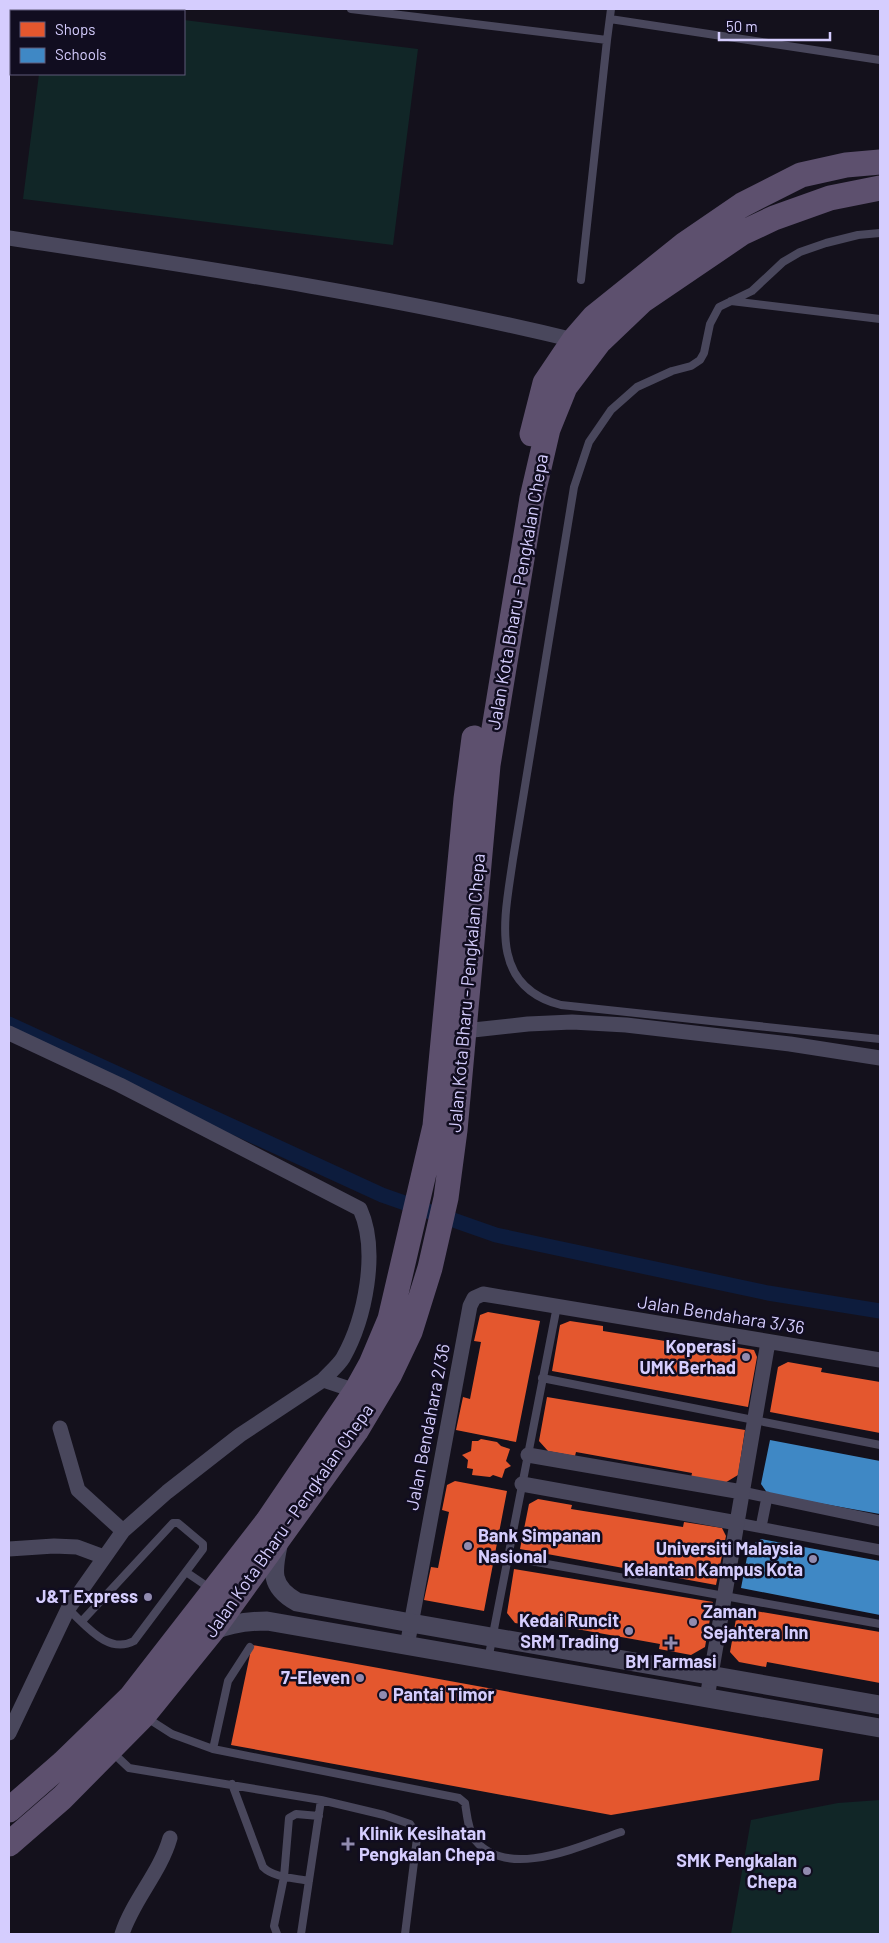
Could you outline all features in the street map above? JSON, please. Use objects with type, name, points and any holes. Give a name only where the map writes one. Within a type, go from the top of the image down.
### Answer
[{"type":"main road","points":[[801,176],[840,153],[880,144]]},
{"type":"main road","name":"Jalan Kota Bharu - Pengkalan Chepa","points":[[9,1810],[63,1763],[132,1697],[267,1522],[356,1391],[372,1364],[390,1319],[420,1196],[434,1126],[466,799],[481,692],[518,489],[545,383],[574,340],[594,316],[685,244],[742,204],[801,176],[846,165],[880,162]]},
{"type":"main road","name":"Jalan Kota Bharu - Pengkalan Chepa","points":[[9,1844],[62,1798],[144,1715],[212,1631],[356,1431],[390,1374],[410,1332],[430,1268],[446,1198],[456,1130],[493,725],[532,498],[548,429],[565,387],[599,342],[642,301],[742,233],[774,218],[830,198],[880,188]]},
{"type":"street","points":[[9,238],[300,283],[508,324],[574,340]]},
{"type":"street","points":[[464,1031],[528,1024],[572,1022],[626,1025],[790,1044],[880,1058]]},
{"type":"street","points":[[9,1033],[129,1089],[360,1209],[365,1220],[368,1240],[368,1280],[356,1331],[342,1360],[323,1380],[240,1435],[168,1492],[123,1531],[68,1609],[9,1733]]},
{"type":"street","name":"Jalan Bendahara 2/36","points":[[407,1646],[470,1306],[474,1298],[483,1294],[556,1306]]},
{"type":"street","name":"Jalan Bendahara 3/36","points":[[556,1306],[880,1360]]},
{"type":"street","points":[[707,1698],[768,1342]]},
{"type":"street","points":[[323,1380],[356,1391]]},
{"type":"street","points":[[60,1428],[78,1490],[123,1531]]},
{"type":"street","points":[[528,1455],[742,1492],[880,1521]]},
{"type":"street","points":[[522,1484],[880,1550]]},
{"type":"street","points":[[762,1527],[767,1497]]},
{"type":"street","points":[[280,1535],[274,1575],[284,1595],[297,1602],[411,1624],[880,1705]]},
{"type":"street","points":[[9,1549],[54,1546],[77,1547],[104,1557]]},
{"type":"street","points":[[212,1631],[238,1623],[267,1622],[880,1728]]},
{"type":"street","points":[[122,1934],[127,1920],[164,1857],[170,1838]]},
{"type":"lane","points":[[351,9],[606,40]]},
{"type":"lane","points":[[581,280],[606,40],[611,9]]},
{"type":"lane","points":[[610,19],[880,60]]},
{"type":"lane","points":[[880,233],[858,235],[800,252],[783,262],[752,291],[719,307],[714,314],[700,360],[691,366],[672,371],[637,387],[611,410],[588,442],[574,487],[513,859],[506,909],[505,936],[507,958],[516,974],[528,989],[544,1001],[561,1005],[880,1039]]},
{"type":"lane","points":[[729,301],[880,319]]},
{"type":"lane","points":[[488,1660],[556,1306]]},
{"type":"lane","points":[[542,1378],[880,1445]]},
{"type":"lane","points":[[68,1609],[106,1643],[126,1645],[134,1641],[203,1549],[203,1544],[178,1523],[173,1523],[82,1621]]},
{"type":"lane","points":[[508,1557],[880,1624]]},
{"type":"lane","points":[[186,1572],[213,1590]]},
{"type":"lane","points":[[213,1749],[228,1681],[250,1647]]},
{"type":"lane","points":[[144,1715],[172,1734],[213,1749],[459,1798],[465,1803],[470,1832],[483,1848],[495,1854],[512,1858],[535,1859],[551,1856],[621,1832]]},
{"type":"lane","points":[[110,1750],[129,1768],[322,1800],[398,1819],[410,1824],[414,1828],[416,1838],[405,1934]]},
{"type":"lane","points":[[232,1784],[261,1864],[268,1871],[309,1881]]},
{"type":"lane","points":[[301,1934],[322,1800]]},
{"type":"lane","points":[[277,1934],[274,1926],[284,1876],[289,1818],[296,1814],[319,1816]]},
{"type":"green space","points":[[185,20],[418,49],[393,245],[23,199],[39,75],[185,75]]},
{"type":"green space","name":"SMK Pengkalan Chepa","points":[[880,1800],[880,1934],[731,1934],[751,1820],[838,1803]]},
{"type":"building: Shops","points":[[488,1312],[540,1321],[516,1442],[456,1430],[463,1397],[470,1399],[481,1342],[474,1341],[480,1315]]},
{"type":"building: Shops","points":[[570,1321],[603,1326],[603,1331],[715,1349],[716,1344],[754,1350],[757,1357],[748,1407],[552,1371],[560,1325]]},
{"type":"building: Shops","points":[[788,1362],[822,1368],[821,1372],[880,1382],[880,1433],[770,1412],[778,1367]]},
{"type":"building: Shops","points":[[547,1397],[745,1430],[738,1475],[723,1484],[691,1478],[692,1473],[576,1452],[575,1456],[548,1451],[539,1441]]},
{"type":"building: Shops","points":[[481,1439],[497,1442],[501,1446],[510,1449],[506,1461],[511,1466],[505,1469],[502,1478],[493,1475],[490,1477],[472,1475],[473,1469],[467,1468],[468,1460],[462,1455],[471,1451],[472,1441]]},
{"type":"building: Shops","points":[[455,1481],[507,1491],[484,1611],[424,1600],[431,1567],[438,1568],[449,1512],[442,1510],[447,1485]]},
{"type":"building: Shops","points":[[538,1499],[572,1505],[571,1509],[683,1527],[684,1522],[722,1528],[726,1536],[716,1585],[520,1549],[529,1504]]},
{"type":"building: Shops","points":[[514,1569],[713,1602],[705,1647],[691,1655],[659,1649],[660,1644],[543,1623],[543,1628],[515,1623],[507,1613]]},
{"type":"building: Shops","points":[[738,1608],[880,1632],[880,1683],[767,1662],[766,1667],[739,1662],[730,1652]]},
{"type":"building: Shops","name":"Pantai Timor","points":[[252,1645],[823,1749],[819,1780],[611,1815],[231,1745]]},
{"type":"building: Schools","points":[[770,1440],[880,1461],[880,1514],[768,1494],[761,1484]]},
{"type":"building: Schools","points":[[761,1539],[880,1561],[880,1615],[741,1588],[749,1547]]},
{"type":"waterway","points":[[9,1024],[382,1195],[496,1235],[768,1293],[880,1311]]},
{"type":"place","name":"Koperasi UMK Berhad","points":[[746,1357]]},
{"type":"place","name":"Bank Simpanan Nasional","points":[[468,1546]]},
{"type":"place","name":"Universiti Malaysia Kelantan Kampus Kota","points":[[813,1559]]},
{"type":"place","name":"J&T Express","points":[[148,1597]]},
{"type":"place","name":"Zaman Sejahtera Inn","points":[[693,1622]]},
{"type":"place","name":"Kedai Runcit SRM Trading","points":[[629,1631]]},
{"type":"place","name":"BM Farmasi","points":[[671,1643]]},
{"type":"place","name":"7-Eleven","points":[[360,1678]]},
{"type":"place","name":"Pantai Timor","points":[[383,1695]]},
{"type":"place","name":"Klinik Kesihatan Pengkalan Chepa","points":[[348,1844]]},
{"type":"place","name":"SMK Pengkalan Chepa","points":[[807,1871]]}]
